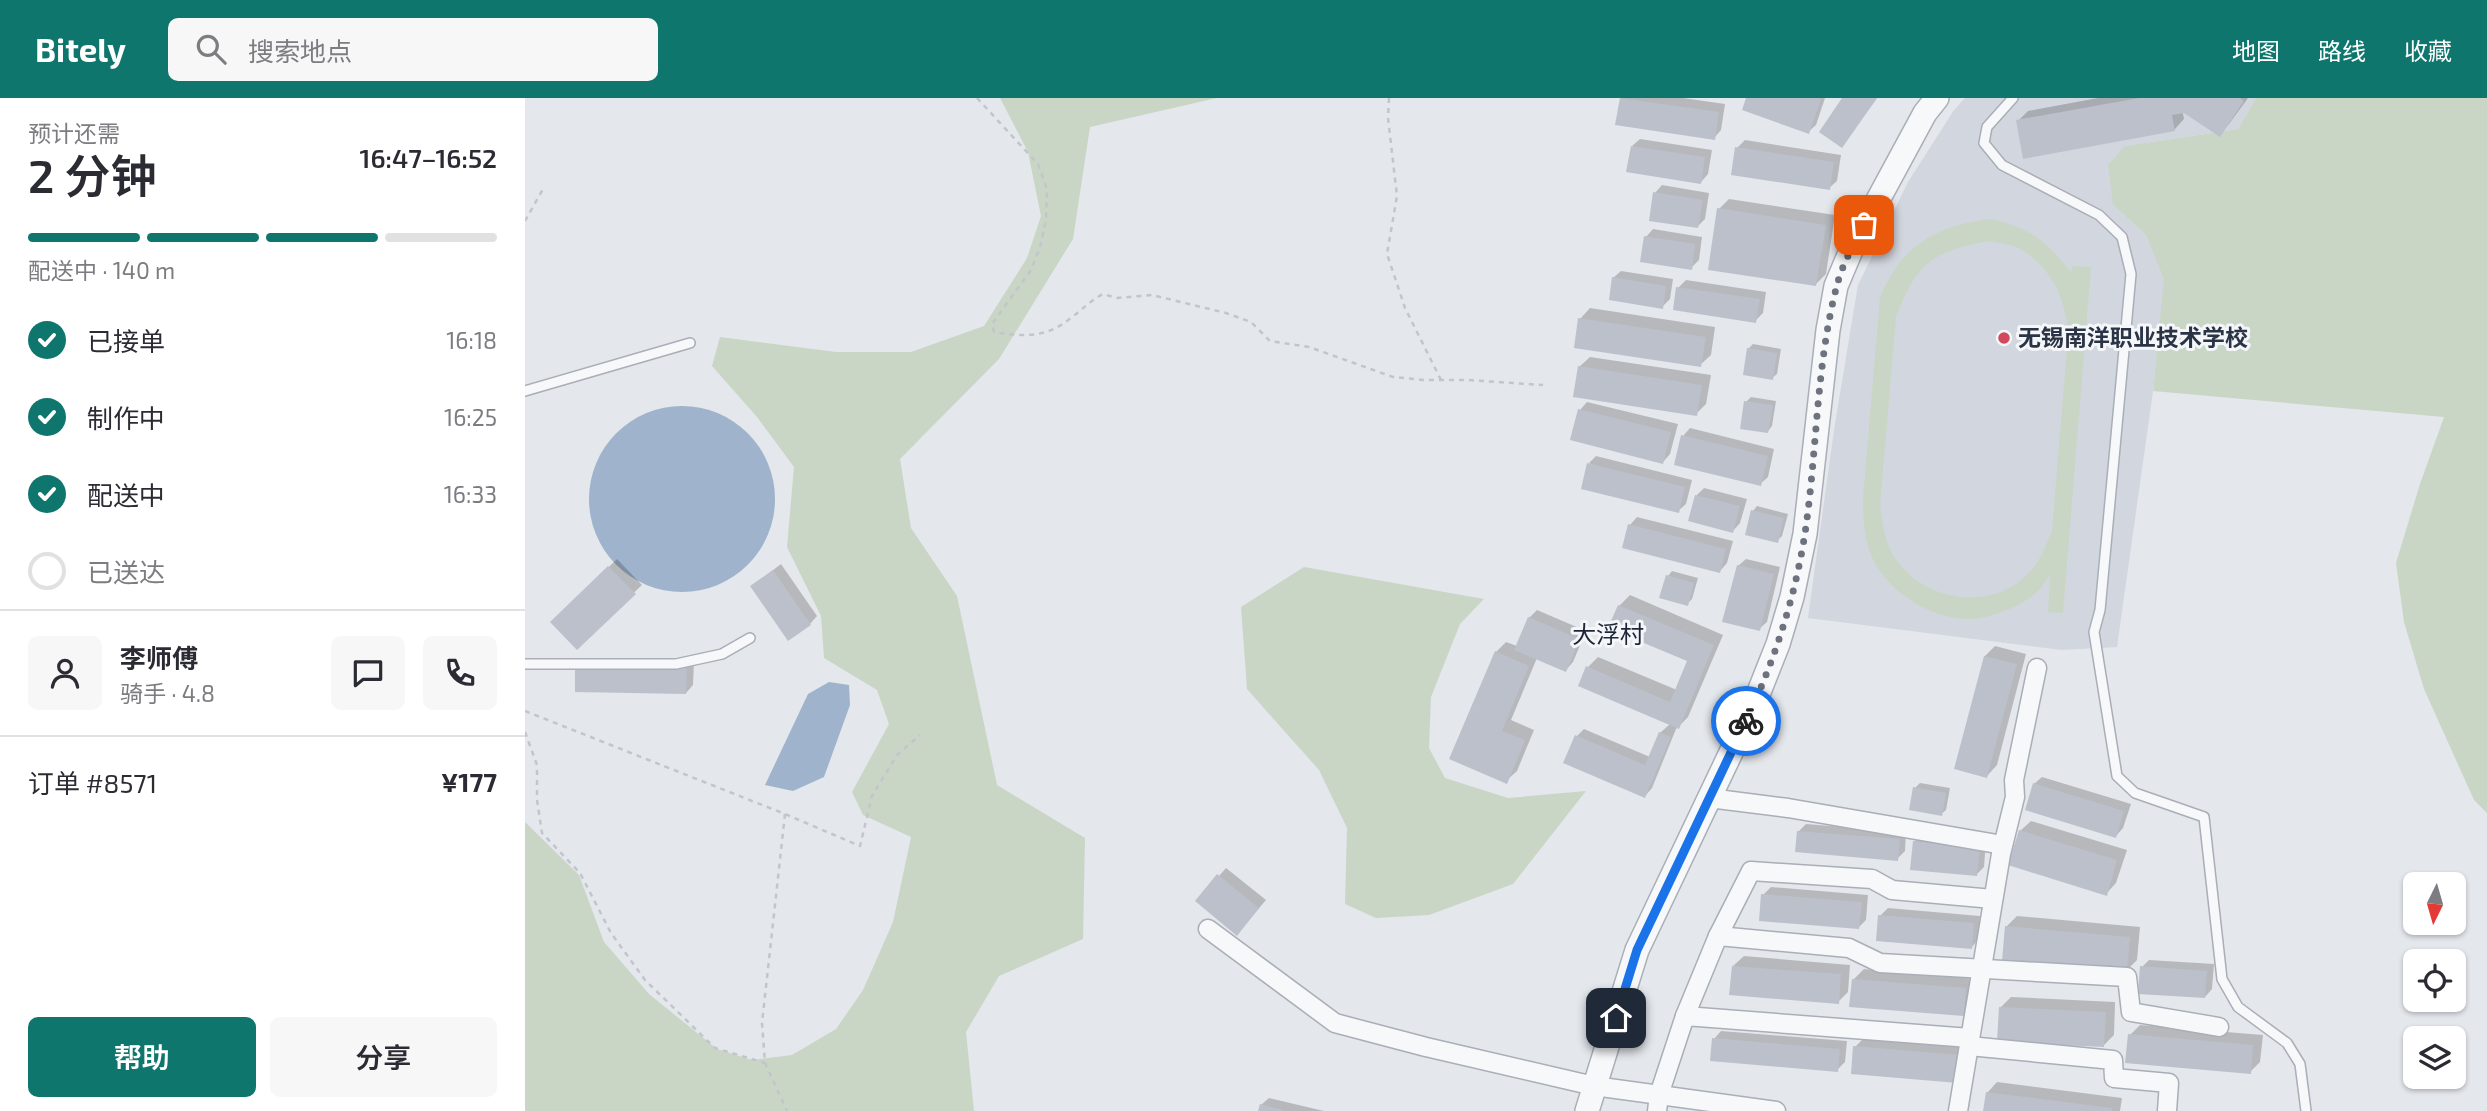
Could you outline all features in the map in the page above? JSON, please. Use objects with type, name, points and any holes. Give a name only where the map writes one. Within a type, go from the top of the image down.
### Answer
[{"type":"street","points":[[1587,1111],[1637,950],[1755,702],[1792,597],[1805,534],[1828,330],[1836,286],[1858,236],[1925,113],[1937,98]]},
{"type":"street","points":[[1958,1111],[1993,899],[2015,797],[2014,780],[2037,668]]},
{"type":"street","points":[[1709,798],[1787,808],[2003,845]]},
{"type":"street","points":[[1658,1103],[1685,1016],[1718,936],[1751,870],[1872,879],[1892,890],[1993,899]]},
{"type":"street","points":[[1208,929],[1335,1023],[1658,1103],[1776,1111]]},
{"type":"street","points":[[1718,936],[1849,948],[1880,963],[2127,977],[2131,1012],[2219,1027]]},
{"type":"street","points":[[1685,1016],[1970,1042],[2113,1060],[2114,1078],[2169,1083],[2167,1111]]},
{"type":"lane","points":[[2013,98],[1987,127],[1984,143],[2001,165],[2099,215],[2122,237],[2131,274],[2100,610],[2094,632],[2117,776],[2135,793],[2204,817],[2222,979],[2238,1007],[2287,1042],[2300,1064],[2306,1111]]},
{"type":"lane","points":[[525,391],[690,343]]},
{"type":"lane","points":[[525,664],[676,664],[722,654],[750,638]]},
{"type":"path","points":[[977,98],[1038,164],[1047,189],[1046,220],[1040,247],[1031,270],[992,324],[994,332],[1014,336],[1044,334],[1071,318],[1103,293],[1117,298],[1152,295],[1192,307],[1226,313],[1251,322],[1270,341],[1309,347],[1393,377],[1543,385]]},
{"type":"path","points":[[1388,98],[1397,196],[1387,254],[1405,308],[1441,380]]},
{"type":"path","points":[[525,221],[544,189]]},
{"type":"path","points":[[525,710],[860,846],[872,796],[897,755],[920,734]]},
{"type":"path","points":[[525,732],[537,765],[537,800],[542,833],[580,873],[618,942],[645,980],[715,1048],[765,1063]]},
{"type":"path","points":[[785,814],[762,1023],[765,1063],[787,1111]]},
{"type":"shaded area","name":"无锡南洋职业技术学校","points":[[1965,98],[2256,98],[2238,129],[2125,146],[2113,205],[2146,235],[2165,279],[2153,391],[2117,647],[2062,650],[1808,618],[1834,430],[1858,285],[1908,182],[1954,110]]},
{"type":"green space","points":[[1000,98],[1217,98],[1090,127],[1073,239],[999,359],[900,459],[911,528],[957,596],[997,785],[1085,838],[1083,939],[999,976],[966,1032],[974,1111],[525,1111],[525,822],[579,875],[604,942],[649,994],[717,1049],[752,1060],[792,1055],[836,1029],[863,990],[893,922],[911,837],[863,815],[852,792],[889,724],[877,690],[824,658],[821,616],[787,547],[794,467],[757,417],[712,366],[720,337],[836,352],[911,352],[984,326],[1027,258],[1041,216],[1028,152]]},
{"type":"green space","points":[[2256,98],[2487,98],[2487,813],[2474,800],[2424,689],[2404,622],[2396,563],[2444,417],[2153,391],[2164,279],[2146,235],[2113,205],[2108,165],[2125,146],[2238,129]]},
{"type":"green space","points":[[1992,219],[2029,232],[2053,251],[2071,272],[2072,266],[2091,267],[2063,613],[2048,612],[2050,575],[2031,597],[1998,613],[1972,619],[1941,615],[1911,601],[1886,579],[1870,552],[1866,539],[1863,499],[1880,297],[1899,264],[1911,251],[1938,233],[1972,222]],"holes":[[[1989,241],[2010,245],[2033,257],[2056,287],[2065,311],[2068,336],[2052,531],[2036,564],[2012,587],[1994,594],[1955,596],[1936,591],[1919,582],[1904,569],[1892,553],[1884,529],[1880,505],[1896,317],[1911,283],[1929,262],[1953,250]]]},
{"type":"green space","points":[[1304,567],[1484,599],[1460,624],[1431,697],[1429,748],[1445,778],[1508,798],[1586,791],[1513,884],[1429,915],[1376,918],[1345,904],[1347,828],[1319,770],[1247,689],[1241,607]]},
{"type":"water","points":[[682,406],[718,413],[734,421],[748,433],[760,447],[768,463],[775,499],[768,535],[760,551],[748,565],[734,577],[718,585],[682,592],[646,585],[630,577],[616,565],[604,551],[596,535],[589,499],[596,463],[604,447],[616,433],[630,421],[646,413]]},
{"type":"water","points":[[829,682],[849,685],[850,705],[824,777],[793,791],[765,785],[808,694]]},
{"type":"building","points":[[1620,98],[1719,112],[1715,140],[1615,125]]},
{"type":"building","points":[[1746,98],[1821,99],[1809,134],[1742,110]]},
{"type":"building","points":[[1842,98],[1877,98],[1842,148],[1819,132]]},
{"type":"building","points":[[2139,98],[2240,98],[2244,101],[2220,137],[2184,113],[2172,115],[2175,131],[2023,159],[2016,120]]},
{"type":"building","points":[[1631,146],[1705,157],[1701,184],[1626,172]]},
{"type":"building","points":[[1735,147],[1834,162],[1830,190],[1731,175]]},
{"type":"building","points":[[1653,192],[1703,200],[1698,228],[1649,221]]},
{"type":"building","points":[[1717,208],[1826,225],[1816,286],[1708,270]]},
{"type":"building","points":[[1644,236],[1695,244],[1692,270],[1640,262]]},
{"type":"building","points":[[1612,277],[1666,286],[1663,309],[1609,300]]},
{"type":"building","points":[[1676,287],[1760,299],[1756,323],[1673,310]]},
{"type":"building","points":[[1578,318],[1706,337],[1701,367],[1574,348]]},
{"type":"building","points":[[1747,348],[1777,353],[1773,380],[1743,375]]},
{"type":"building","points":[[1578,366],[1702,385],[1697,416],[1573,397]]},
{"type":"building","points":[[1744,401],[1773,405],[1768,433],[1740,429]]},
{"type":"building","points":[[1578,409],[1671,432],[1663,464],[1570,440]]},
{"type":"building","points":[[1681,435],[1768,456],[1761,486],[1674,465]]},
{"type":"building","points":[[1587,463],[1685,487],[1679,513],[1581,489]]},
{"type":"building","points":[[1695,495],[1740,506],[1733,533],[1688,521]]},
{"type":"building","points":[[1751,510],[1784,518],[1778,543],[1745,535]]},
{"type":"building","points":[[1628,524],[1726,549],[1720,573],[1622,548]]},
{"type":"building","points":[[1737,565],[1774,574],[1760,631],[1722,622]]},
{"type":"building","points":[[608,566],[636,594],[577,650],[550,622]]},
{"type":"building","points":[[773,570],[811,625],[788,641],[750,586]]},
{"type":"building","points":[[1666,575],[1694,583],[1688,606],[1659,598]]},
{"type":"building","points":[[1618,605],[1714,645],[1679,729],[1578,686],[1586,666],[1670,702],[1687,661],[1608,628]]},
{"type":"building","points":[[1528,617],[1580,639],[1566,672],[1514,650]]},
{"type":"building","points":[[1495,651],[1529,666],[1502,731],[1525,740],[1507,784],[1449,759]]},
{"type":"building","points":[[1984,656],[2017,664],[1987,778],[1954,769]]},
{"type":"building","points":[[575,666],[687,668],[686,694],[575,692]]},
{"type":"building","points":[[1659,732],[1671,737],[1645,798],[1563,763],[1575,735],[1645,765]]},
{"type":"building","points":[[2033,783],[2124,811],[2116,838],[2025,810]]},
{"type":"building","points":[[1913,787],[1946,793],[1942,816],[1909,810]]},
{"type":"building","points":[[2019,830],[2117,860],[2107,896],[2008,865]]},
{"type":"building","points":[[1797,831],[1900,839],[1898,861],[1795,852]]},
{"type":"building","points":[[1913,841],[1980,847],[1977,876],[1910,870]]},
{"type":"building","points":[[1217,874],[1259,908],[1237,936],[1195,901]]},
{"type":"building","points":[[1761,894],[1862,902],[1859,929],[1759,921]]},
{"type":"building","points":[[1878,915],[1974,923],[1972,949],[1876,941]]},
{"type":"building","points":[[2005,926],[2130,937],[2127,972],[2002,961]]},
{"type":"building","points":[[1732,966],[1841,974],[1839,1004],[1729,995]]},
{"type":"building","points":[[2140,966],[2207,971],[2205,998],[2138,994]]},
{"type":"building","points":[[1852,979],[1966,988],[1964,1016],[1849,1007]]},
{"type":"building","points":[[1999,1007],[2106,1012],[2104,1047],[1997,1042]]},
{"type":"building","points":[[2128,1034],[2253,1045],[2251,1074],[2125,1063]]},
{"type":"building","points":[[1712,1038],[1840,1049],[1838,1072],[1710,1061]]},
{"type":"building","points":[[1853,1046],[1961,1055],[1958,1083],[1851,1074]]},
{"type":"building","points":[[1986,1092],[2112,1108],[2112,1111],[1983,1111]]},
{"type":"building","points":[[1260,1104],[1283,1110],[1283,1111],[1258,1111]]},
{"type":"way so far","points":[[1746,721],[1778,643],[1792,597],[1805,534],[1828,330],[1836,286],[1864,225]]},
{"type":"place","name":"无锡南洋职业技术学校","points":[[2004,338]]},
{"type":"district","name":"大浮村","points":[[1608,635]]},
{"type":"route","points":[[1616,1018],[1637,950],[1746,721]]}]
